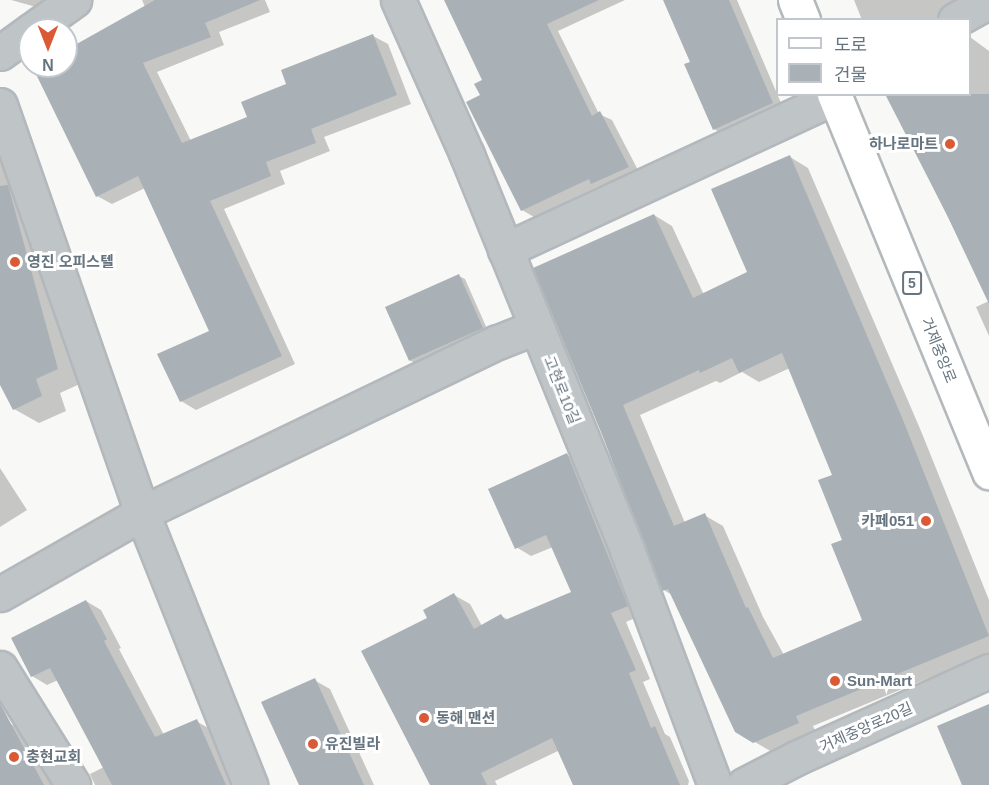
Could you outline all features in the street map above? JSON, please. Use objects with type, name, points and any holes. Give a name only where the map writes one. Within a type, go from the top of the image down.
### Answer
[{"type":"main road","points":[[795,0],[802,18]]},
{"type":"main road","name":"거제중앙로","points":[[834,96],[989,472]]},
{"type":"street","points":[[49,18],[74,0]]},
{"type":"street","name":"고현로10길","points":[[398,0],[467,155],[631,561],[715,785]]},
{"type":"street","points":[[959,18],[989,1]]},
{"type":"street","points":[[0,53],[18,40]]},
{"type":"street","points":[[505,250],[834,96]]},
{"type":"street","points":[[0,105],[142,513],[250,785]]},
{"type":"street","points":[[0,594],[142,513],[487,348],[536,327]]},
{"type":"street","points":[[0,668],[73,785]]},
{"type":"street","name":"거제중앙로20길","points":[[744,785],[796,758],[989,671]]},
{"type":"building","points":[[155,0],[260,0],[205,23],[211,37],[143,63],[182,143],[247,117],[241,102],[286,84],[281,70],[373,34],[397,95],[311,129],[316,143],[266,162],[271,176],[210,201],[282,356],[180,402],[157,354],[209,331],[138,176],[96,197],[38,78],[78,78],[78,43]]},
{"type":"building","points":[[444,0],[599,0],[547,24],[592,116],[600,111],[629,167],[591,184],[589,179],[521,211],[466,102],[480,95],[474,84],[482,80]]},
{"type":"building","points":[[663,0],[729,0],[773,103],[713,130],[684,64],[690,62]]},
{"type":"building","name":"하나로마트","points":[[989,94],[989,304],[947,215],[886,96]]},
{"type":"building","points":[[790,155],[903,420],[989,636],[796,716],[799,723],[753,743],[735,732],[668,589],[662,591],[603,437],[533,268],[654,214],[693,298],[747,272],[711,189]],"holes":[[[782,353],[832,475],[818,480],[842,540],[831,544],[862,620],[773,658],[748,607],[746,608],[705,513],[674,526],[623,405],[699,370],[700,373],[732,358],[739,373]]]},
{"type":"building","name":"영진 오피스텔","points":[[8,185],[58,369],[36,379],[42,396],[13,410],[0,385],[0,186]]},
{"type":"building","points":[[459,274],[483,328],[409,361],[385,307]]},
{"type":"building","points":[[567,453],[628,606],[611,613],[636,670],[629,673],[651,728],[655,726],[680,785],[573,785],[552,738],[481,773],[487,785],[430,785],[361,651],[427,618],[423,610],[454,593],[474,629],[501,614],[505,620],[571,592],[546,535],[515,549],[488,489]]},
{"type":"building","points":[[86,600],[107,639],[104,641],[155,737],[197,719],[226,785],[112,785],[50,668],[31,677],[11,638]]},
{"type":"building","name":"유진빌라","points":[[315,678],[364,785],[299,785],[261,702]]},
{"type":"building","name":"충현교회","points":[[0,703],[2,707],[44,785],[0,785]]},
{"type":"building","points":[[989,704],[989,785],[962,785],[937,726]]},
{"type":"place","name":"하나로마트","points":[[950,144]]},
{"type":"place","name":"영진 오피스텔","points":[[15,262]]},
{"type":"place","name":"카페051","points":[[926,521]]},
{"type":"place","name":"Sun-Mart","points":[[835,681]]},
{"type":"place","name":"동해 맨션","points":[[424,718]]},
{"type":"place","name":"유진빌라","points":[[313,744]]},
{"type":"place","name":"충현교회","points":[[14,757]]}]
